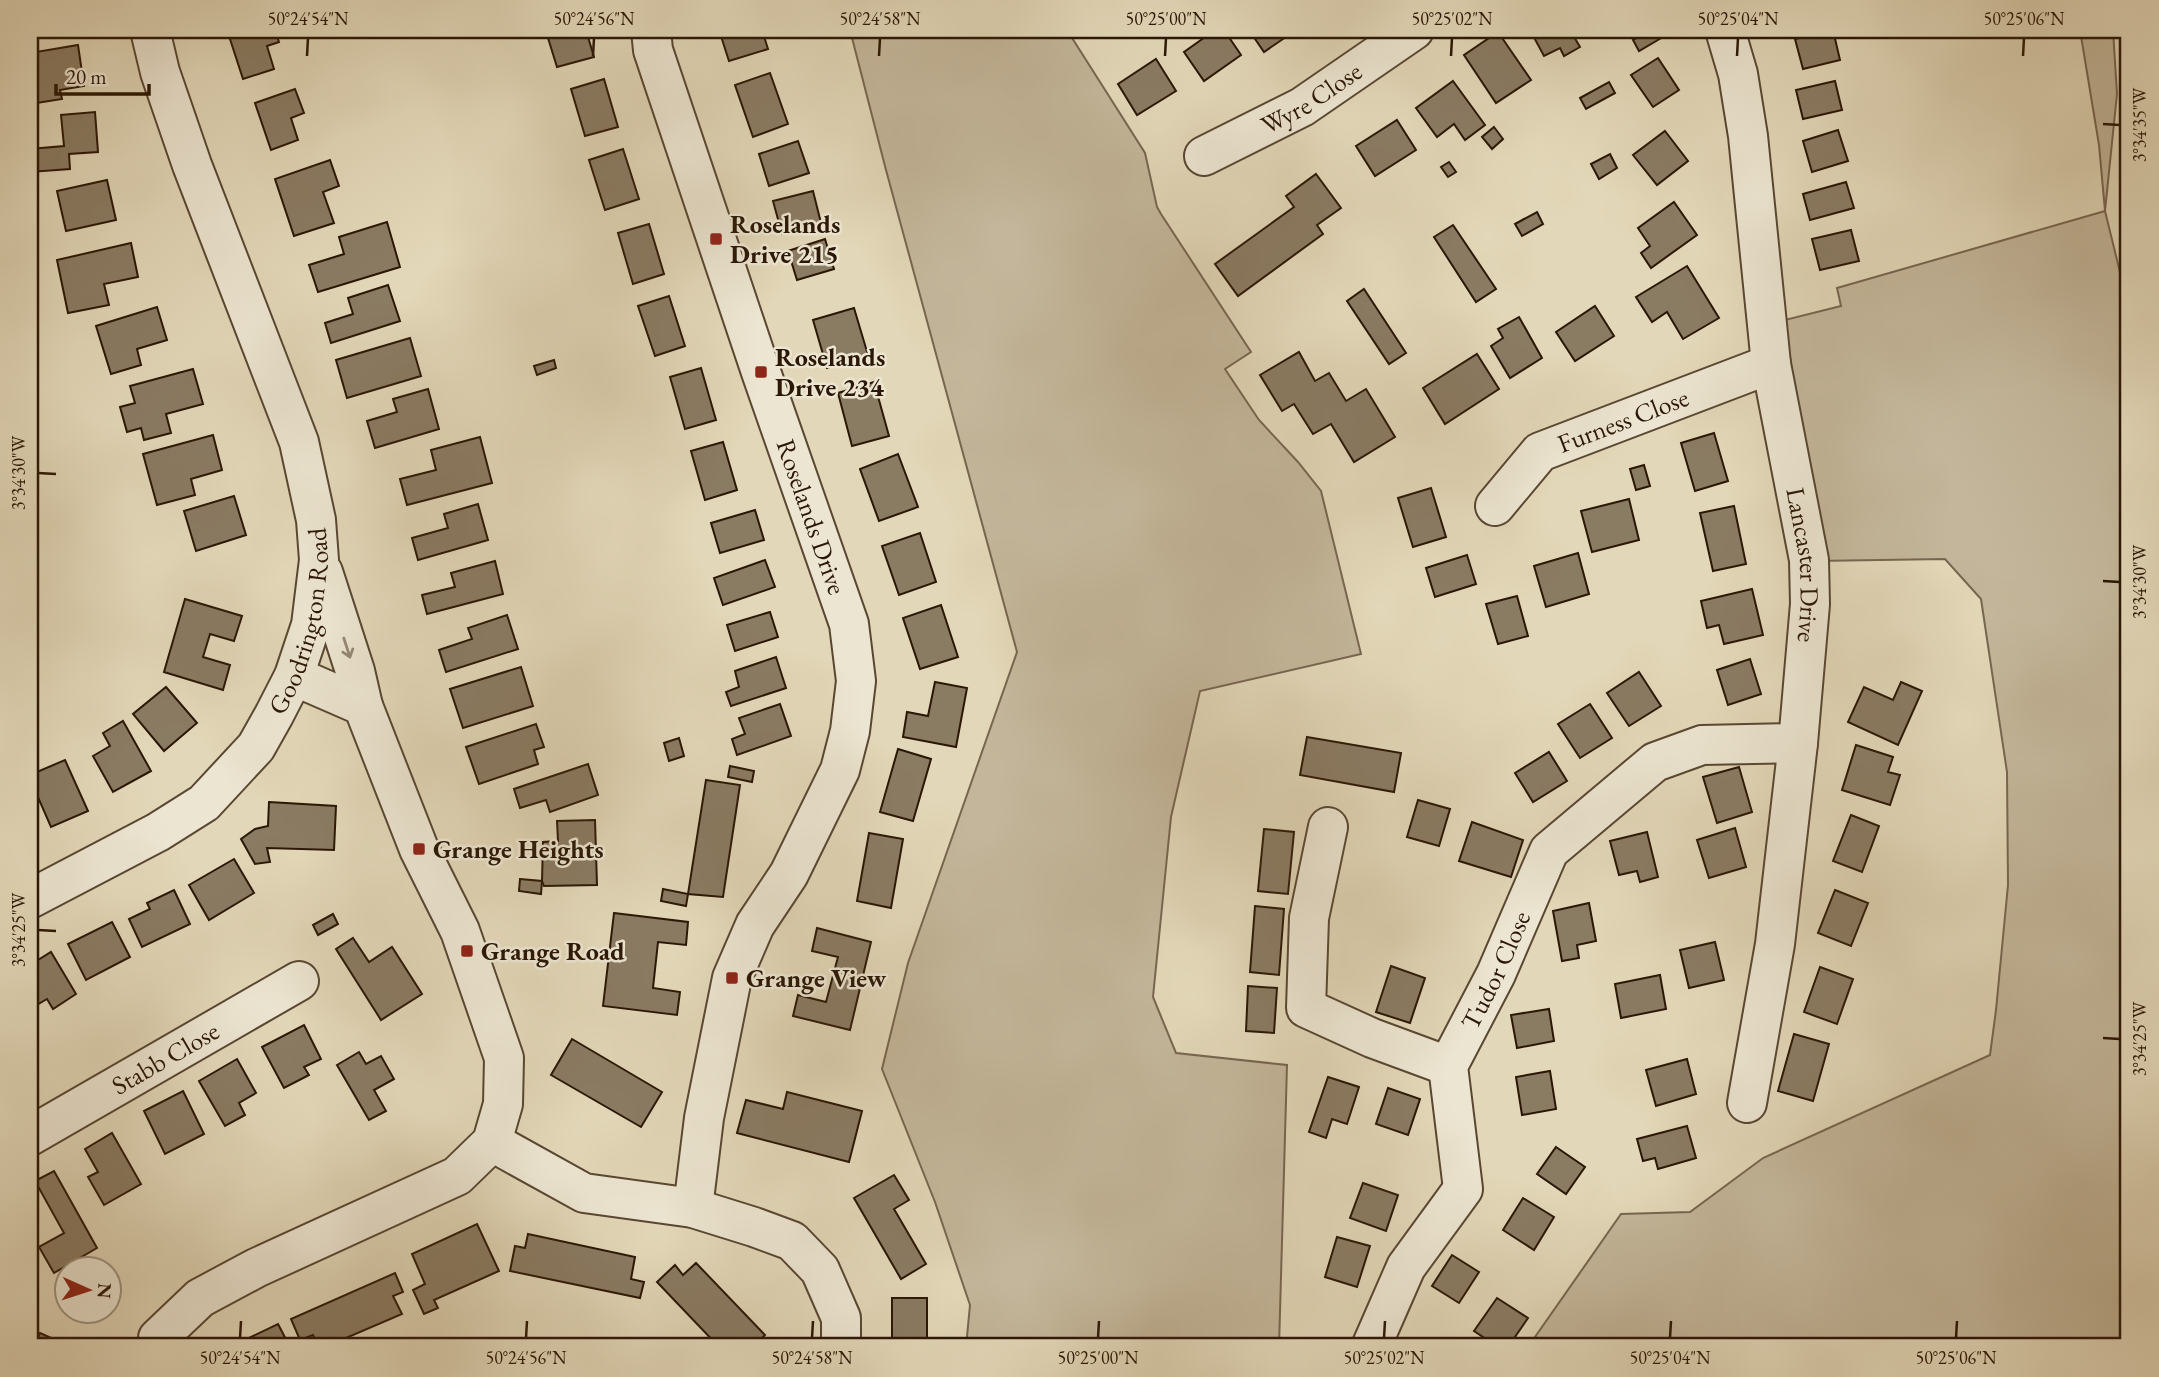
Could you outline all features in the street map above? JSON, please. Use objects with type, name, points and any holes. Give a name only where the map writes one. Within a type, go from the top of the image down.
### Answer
[{"type":"street","name":"Goodrington Road","points":[[30,899],[158,832],[204,803],[256,747],[293,676],[311,625],[319,560],[316,520],[299,442],[192,165],[160,72],[150,30]]},
{"type":"street","name":"Roselands Drive","points":[[651,30],[653,50],[849,624],[856,681],[850,731],[840,770],[789,874],[755,925],[732,978],[704,1118],[692,1208]]},
{"type":"street","name":"Wyre Close","points":[[1204,156],[1302,107],[1415,30]]},
{"type":"street","name":"Lancaster Drive","points":[[1725,30],[1738,74],[1748,136],[1771,364],[1810,560],[1810,604],[1798,744],[1775,944],[1747,1103]]},
{"type":"street","name":"Furness Close","points":[[1495,506],[1540,452],[1771,364]]},
{"type":"street","points":[[158,1347],[158,1338],[200,1298],[256,1268],[457,1176],[492,1142],[503,1104],[504,1058],[460,931],[419,849],[362,706],[355,671],[319,560]]},
{"type":"street","points":[[293,676],[362,706]]},
{"type":"street","name":"Tudor Close","points":[[1448,1066],[1496,974],[1549,850],[1655,762],[1702,745],[1798,744]]},
{"type":"street","points":[[1328,827],[1309,918],[1306,1008],[1372,1038],[1448,1066],[1463,1189],[1406,1268],[1371,1347]]},
{"type":"street","name":"Stabb Close","points":[[30,1136],[299,981]]},
{"type":"street","points":[[492,1142],[584,1193],[692,1208],[792,1241],[820,1270],[841,1318],[841,1347]]},
{"type":"shaded area","points":[[850,30],[1067,30],[1145,153],[1157,207],[1251,352],[1225,369],[1259,420],[1321,491],[1361,654],[1200,691],[1171,817],[1153,997],[1176,1053],[1287,1065],[1279,1347],[966,1347],[970,1305],[935,1202],[882,1069],[908,963],[1017,652]]},
{"type":"shaded area","points":[[2080,30],[2113,30],[2117,94],[2105,211],[2099,145]]},
{"type":"shaded area","points":[[2105,211],[2129,309],[2129,1347],[1528,1347],[1621,1214],[1690,1212],[1763,1158],[1990,1055],[2008,885],[2007,772],[1981,599],[1945,559],[1815,561],[1769,324],[1841,306],[1837,288]]},
{"type":"building","points":[[30,30],[50,30],[50,33],[30,36]]},
{"type":"building","points":[[237,30],[275,30],[279,42],[267,46],[274,69],[243,79],[228,33]]},
{"type":"building","points":[[586,30],[594,57],[557,67],[548,38]]},
{"type":"building","points":[[719,30],[762,30],[768,49],[729,61]]},
{"type":"building","points":[[1215,30],[1224,30],[1241,55],[1204,81],[1184,52]]},
{"type":"building","points":[[1249,30],[1296,30],[1264,52]]},
{"type":"building","points":[[1530,30],[1570,30],[1580,47],[1564,56],[1560,48],[1544,56]]},
{"type":"building","points":[[1651,30],[1659,30],[1663,37],[1639,51],[1633,40]]},
{"type":"building","points":[[1833,30],[1840,60],[1803,69],[1795,39]]},
{"type":"building","points":[[1498,32],[1531,80],[1496,103],[1464,55]]},
{"type":"building","points":[[78,45],[84,86],[60,90],[62,99],[36,103],[30,71],[30,53]]},
{"type":"building","points":[[1658,58],[1679,90],[1653,107],[1631,75]]},
{"type":"building","points":[[1156,59],[1176,91],[1137,115],[1118,84]]},
{"type":"building","points":[[770,73],[788,124],[753,137],[735,85]]},
{"type":"building","points":[[604,79],[618,127],[585,136],[571,89]]},
{"type":"building","points":[[1453,81],[1485,125],[1465,140],[1454,124],[1437,137],[1416,108]]},
{"type":"building","points":[[1835,81],[1842,110],[1803,119],[1796,90]]},
{"type":"building","points":[[1609,82],[1615,93],[1586,109],[1580,98]]},
{"type":"building","points":[[295,89],[304,113],[291,118],[298,140],[271,150],[255,103]]},
{"type":"building","points":[[95,112],[98,152],[69,154],[70,169],[30,172],[30,149],[64,146],[61,115]]},
{"type":"building","points":[[1397,120],[1416,150],[1375,176],[1356,146]]},
{"type":"building","points":[[1494,127],[1503,139],[1492,149],[1482,137]]},
{"type":"building","points":[[1838,130],[1848,161],[1812,172],[1803,141]]},
{"type":"building","points":[[1665,131],[1688,161],[1657,185],[1633,155]]},
{"type":"building","points":[[798,141],[809,173],[769,186],[759,154]]},
{"type":"building","points":[[623,149],[639,199],[605,210],[589,160]]},
{"type":"building","points":[[1610,154],[1617,168],[1599,179],[1591,164]]},
{"type":"building","points":[[330,160],[339,186],[323,192],[334,223],[294,236],[275,179]]},
{"type":"building","points":[[1449,162],[1456,172],[1448,177],[1441,167]]},
{"type":"building","points":[[1316,174],[1341,208],[1317,225],[1323,234],[1238,296],[1215,264],[1294,207],[1286,196]]},
{"type":"building","points":[[107,180],[116,220],[66,231],[57,191]]},
{"type":"building","points":[[1846,182],[1854,208],[1810,220],[1803,194]]},
{"type":"building","points":[[813,191],[821,223],[782,234],[773,201]]},
{"type":"building","points":[[1674,202],[1697,235],[1651,268],[1641,253],[1650,246],[1638,228]]},
{"type":"building","points":[[1537,212],[1543,224],[1522,236],[1515,224]]},
{"type":"building","points":[[387,222],[400,267],[318,292],[309,265],[344,254],[339,237]]},
{"type":"building","points":[[649,224],[664,274],[633,284],[618,233]]},
{"type":"building","points":[[1453,225],[1496,289],[1476,302],[1434,237]]},
{"type":"building","points":[[1851,230],[1859,261],[1820,270],[1812,239]]},
{"type":"building","points":[[825,239],[834,269],[797,280],[788,251]]},
{"type":"building","points":[[131,243],[138,277],[104,284],[109,305],[68,313],[57,260]]},
{"type":"building","points":[[1687,266],[1719,318],[1683,339],[1667,312],[1652,322],[1636,297]]},
{"type":"building","points":[[388,285],[400,321],[331,343],[325,323],[353,314],[348,298]]},
{"type":"building","points":[[1364,289],[1406,353],[1389,364],[1347,301]]},
{"type":"building","points":[[669,296],[685,346],[655,356],[638,306]]},
{"type":"building","points":[[1595,306],[1614,336],[1575,361],[1556,332]]},
{"type":"building","points":[[157,307],[167,340],[137,349],[141,365],[111,374],[96,326]]},
{"type":"building","points":[[854,308],[868,355],[827,368],[813,320]]},
{"type":"building","points":[[1519,317],[1542,358],[1510,378],[1491,346],[1503,338],[1498,329]]},
{"type":"building","points":[[410,338],[421,376],[347,398],[336,360]]},
{"type":"building","points":[[1299,352],[1315,381],[1329,373],[1346,401],[1366,389],[1395,437],[1354,462],[1331,424],[1313,434],[1294,404],[1282,411],[1260,375]]},
{"type":"building","points":[[1477,354],[1499,389],[1445,424],[1423,388]]},
{"type":"building","points":[[554,360],[556,368],[537,375],[534,366]]},
{"type":"building","points":[[701,368],[716,420],[685,429],[670,377]]},
{"type":"building","points":[[193,369],[203,404],[166,414],[171,433],[144,440],[141,428],[127,432],[120,407],[135,403],[130,386]]},
{"type":"building","points":[[874,382],[889,436],[852,446],[838,393]]},
{"type":"building","points":[[428,389],[439,429],[375,448],[367,421],[397,412],[393,399]]},
{"type":"building","points":[[1714,433],[1728,481],[1695,491],[1681,443]]},
{"type":"building","points":[[213,435],[222,470],[191,479],[195,495],[157,505],[143,454]]},
{"type":"building","points":[[480,437],[492,483],[407,505],[400,479],[436,470],[431,450]]},
{"type":"building","points":[[723,442],[737,490],[705,500],[691,451]]},
{"type":"building","points":[[898,454],[918,507],[879,521],[860,469]]},
{"type":"building","points":[[1644,465],[1650,486],[1636,490],[1630,469]]},
{"type":"building","points":[[1431,488],[1446,537],[1413,547],[1398,498]]},
{"type":"building","points":[[234,496],[246,535],[196,551],[184,511]]},
{"type":"building","points":[[1629,499],[1639,540],[1592,552],[1581,511]]},
{"type":"building","points":[[478,504],[488,540],[418,560],[412,538],[448,528],[444,514]]},
{"type":"building","points":[[1734,506],[1746,564],[1713,571],[1700,513]]},
{"type":"building","points":[[755,510],[764,540],[720,553],[711,523]]},
{"type":"building","points":[[920,533],[936,582],[899,595],[882,546]]},
{"type":"building","points":[[1578,553],[1589,594],[1546,607],[1534,566]]},
{"type":"building","points":[[1467,555],[1476,584],[1435,597],[1426,568]]},
{"type":"building","points":[[765,560],[775,587],[723,605],[714,578]]},
{"type":"building","points":[[495,561],[503,594],[427,614],[422,595],[455,587],[451,573]]},
{"type":"building","points":[[1752,589],[1763,635],[1724,644],[1719,625],[1707,628],[1701,601]]},
{"type":"building","points":[[1517,596],[1528,636],[1498,644],[1486,604]]},
{"type":"building","points":[[185,599],[242,616],[234,641],[210,634],[203,657],[230,665],[223,690],[164,672]]},
{"type":"building","points":[[941,605],[958,657],[920,669],[903,618]]},
{"type":"building","points":[[770,612],[778,637],[735,651],[727,625]]},
{"type":"building","points":[[507,615],[518,649],[446,672],[439,650],[472,639],[468,628]]},
{"type":"building","points":[[776,657],[786,688],[731,706],[726,692],[739,687],[735,671]]},
{"type":"building","points":[[1750,659],[1761,694],[1728,705],[1717,670]]},
{"type":"building","points":[[521,667],[533,706],[463,728],[450,689]]},
{"type":"building","points":[[1639,672],[1661,706],[1629,726],[1607,693]]},
{"type":"building","points":[[935,682],[967,688],[956,747],[903,737],[907,712],[928,716]]},
{"type":"building","points":[[1901,682],[1922,691],[1898,745],[1848,722],[1864,687],[1893,700]]},
{"type":"building","points":[[166,687],[197,723],[164,751],[133,714]]},
{"type":"building","points":[[780,704],[791,736],[737,755],[732,739],[745,734],[739,718]]},
{"type":"building","points":[[1590,704],[1612,738],[1580,758],[1558,724]]},
{"type":"building","points":[[123,721],[151,771],[113,792],[93,756],[110,746],[103,733]]},
{"type":"building","points":[[536,724],[544,747],[534,750],[538,764],[479,784],[466,747]]},
{"type":"building","points":[[1307,737],[1401,753],[1394,792],[1300,775]]},
{"type":"building","points":[[679,738],[684,756],[669,761],[664,743]]},
{"type":"building","points":[[1856,745],[1893,757],[1888,772],[1900,775],[1890,805],[1842,790]]},
{"type":"building","points":[[898,749],[931,759],[913,821],[880,812]]},
{"type":"building","points":[[1549,752],[1567,781],[1533,802],[1515,773]]},
{"type":"building","points":[[65,760],[88,811],[51,827],[30,775]]},
{"type":"building","points":[[588,764],[598,795],[550,812],[546,800],[520,808],[514,789]]},
{"type":"building","points":[[730,766],[754,771],[752,782],[728,777]]},
{"type":"building","points":[[1739,767],[1752,812],[1717,823],[1703,777]]},
{"type":"building","points":[[706,780],[740,785],[723,897],[688,894]]},
{"type":"building","points":[[1418,800],[1450,809],[1439,846],[1407,837]]},
{"type":"building","points":[[269,802],[336,806],[334,850],[267,848],[270,862],[255,864],[241,839],[255,829],[268,826]]},
{"type":"building","points":[[1851,815],[1879,826],[1862,872],[1833,861]]},
{"type":"building","points":[[595,820],[597,885],[544,886],[543,842],[558,841],[557,821]]},
{"type":"building","points":[[1472,822],[1523,840],[1511,877],[1459,861]]},
{"type":"building","points":[[1735,828],[1746,867],[1709,878],[1697,840]]},
{"type":"building","points":[[1264,829],[1294,832],[1288,894],[1258,891]]},
{"type":"building","points":[[1647,832],[1658,877],[1640,882],[1637,871],[1619,875],[1610,841]]},
{"type":"building","points":[[869,833],[903,839],[891,908],[857,901]]},
{"type":"building","points":[[234,859],[254,893],[209,920],[189,885]]},
{"type":"building","points":[[520,879],[542,881],[541,894],[519,891]]},
{"type":"building","points":[[663,889],[688,894],[686,906],[661,901]]},
{"type":"building","points":[[174,890],[190,924],[142,947],[129,919],[150,909],[147,903]]},
{"type":"building","points":[[1835,890],[1868,903],[1851,946],[1818,933]]},
{"type":"building","points":[[1589,903],[1596,941],[1577,945],[1579,958],[1562,961],[1553,911]]},
{"type":"building","points":[[1255,906],[1284,909],[1279,975],[1250,972]]},
{"type":"building","points":[[614,913],[688,922],[686,945],[658,942],[653,988],[680,992],[677,1015],[603,1006]]},
{"type":"building","points":[[333,914],[338,924],[318,935],[313,925]]},
{"type":"building","points":[[112,922],[130,957],[86,980],[68,944]]},
{"type":"building","points":[[817,928],[871,942],[850,1030],[793,1016],[798,995],[826,1002],[838,957],[812,951]]},
{"type":"building","points":[[353,938],[369,962],[392,947],[422,994],[381,1020],[336,949]]},
{"type":"building","points":[[1715,942],[1724,980],[1689,988],[1680,950]]},
{"type":"building","points":[[51,952],[76,994],[53,1009],[47,999],[30,1009],[30,965]]},
{"type":"building","points":[[1391,966],[1425,978],[1410,1023],[1376,1012]]},
{"type":"building","points":[[1820,967],[1853,979],[1837,1024],[1804,1012]]},
{"type":"building","points":[[1660,975],[1666,1009],[1621,1018],[1615,984]]},
{"type":"building","points":[[1248,986],[1277,988],[1274,1033],[1246,1031]]},
{"type":"building","points":[[1549,1009],[1554,1041],[1517,1048],[1511,1015]]},
{"type":"building","points":[[304,1025],[321,1059],[304,1067],[309,1075],[284,1088],[262,1047]]},
{"type":"building","points":[[1794,1034],[1829,1044],[1813,1101],[1778,1091]]},
{"type":"building","points":[[572,1039],[662,1092],[641,1127],[551,1075]]},
{"type":"building","points":[[359,1052],[366,1064],[381,1056],[394,1079],[374,1090],[386,1111],[369,1120],[337,1065]]},
{"type":"building","points":[[237,1059],[256,1093],[239,1103],[245,1115],[225,1126],[199,1081]]},
{"type":"building","points":[[1687,1059],[1696,1094],[1656,1106],[1646,1070]]},
{"type":"building","points":[[1550,1071],[1556,1109],[1522,1115],[1516,1077]]},
{"type":"building","points":[[1328,1077],[1359,1087],[1347,1124],[1332,1119],[1326,1138],[1309,1132]]},
{"type":"building","points":[[1388,1088],[1420,1099],[1408,1135],[1376,1124]]},
{"type":"building","points":[[183,1091],[204,1134],[165,1154],[144,1111]]},
{"type":"building","points":[[787,1092],[862,1111],[849,1162],[737,1133],[746,1100],[783,1109]]},
{"type":"building","points":[[1687,1126],[1696,1158],[1658,1169],[1655,1158],[1643,1161],[1637,1139]]},
{"type":"building","points":[[112,1133],[141,1184],[104,1205],[88,1177],[98,1172],[85,1149]]},
{"type":"building","points":[[1556,1147],[1585,1167],[1566,1194],[1537,1174]]},
{"type":"building","points":[[54,1171],[97,1248],[87,1254],[52,1254],[52,1270],[39,1247],[64,1233],[35,1181]]},
{"type":"building","points":[[894,1175],[909,1200],[894,1209],[926,1264],[901,1279],[854,1198]]},
{"type":"building","points":[[1363,1183],[1398,1195],[1386,1231],[1350,1218]]},
{"type":"building","points":[[1523,1198],[1554,1217],[1534,1250],[1503,1230]]},
{"type":"building","points":[[477,1224],[499,1271],[434,1300],[438,1308],[424,1314],[413,1290],[425,1284],[412,1254]]},
{"type":"building","points":[[528,1234],[635,1257],[631,1279],[644,1282],[640,1298],[510,1271],[515,1246],[525,1248]]},
{"type":"building","points":[[1337,1237],[1370,1246],[1357,1287],[1325,1277]]},
{"type":"building","points":[[1452,1255],[1479,1272],[1459,1303],[1432,1286]]},
{"type":"building","points":[[696,1263],[765,1335],[755,1345],[758,1347],[719,1347],[657,1282],[675,1265],[683,1275]]},
{"type":"building","points":[[395,1273],[403,1292],[393,1296],[402,1314],[325,1347],[318,1347],[313,1335],[300,1340],[291,1319]]},
{"type":"building","points":[[892,1298],[927,1298],[927,1347],[892,1347]]},
{"type":"building","points":[[1497,1298],[1528,1318],[1508,1347],[1498,1347],[1474,1331]]},
{"type":"building","points":[[278,1324],[290,1347],[230,1347]]},
{"type":"building","points":[[40,1333],[71,1347],[34,1347]]},
{"type":"place","name":"Roselands Drive 215","points":[[716,239]]},
{"type":"place","name":"Roselands Drive 234","points":[[761,372]]},
{"type":"place","name":"Grange Heights","points":[[419,849]]},
{"type":"place","name":"Grange Road","points":[[467,951]]},
{"type":"place","name":"Grange View","points":[[732,978]]}]
